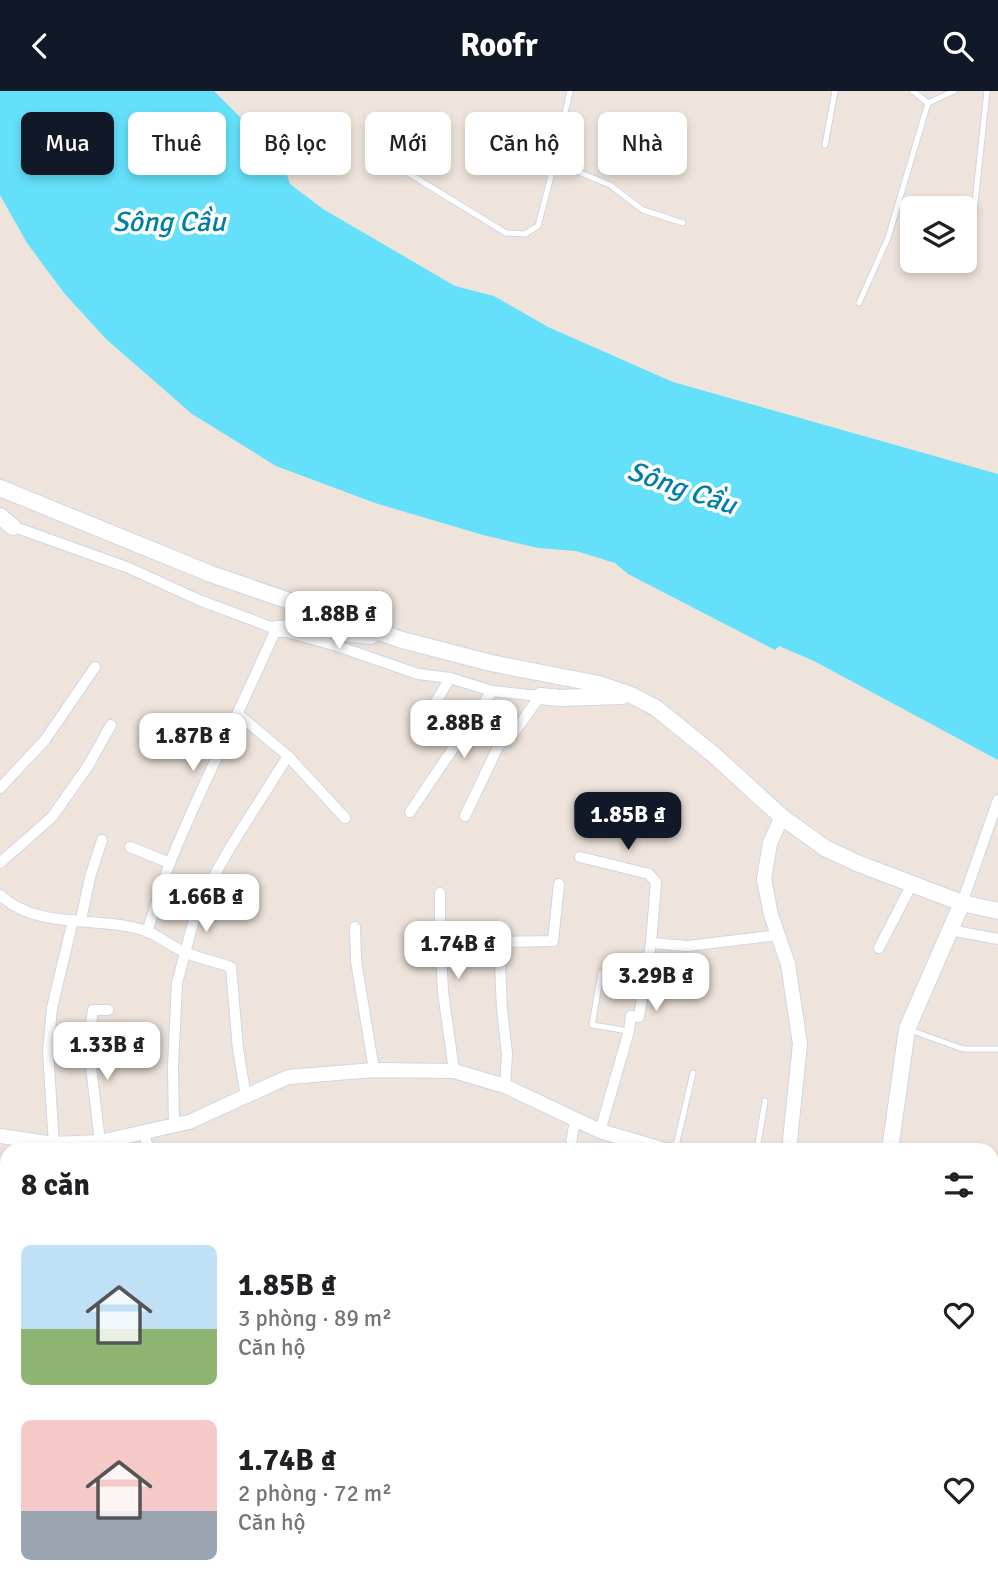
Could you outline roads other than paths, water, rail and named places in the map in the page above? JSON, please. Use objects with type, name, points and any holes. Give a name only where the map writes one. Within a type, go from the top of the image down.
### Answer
[{"type":"main road","points":[[0,488],[211,574],[402,640],[491,663],[599,684],[631,695],[665,715],[782,817],[825,848],[962,903],[998,911]]},
{"type":"main road","points":[[276,629],[297,628],[402,640]]},
{"type":"main road","points":[[540,696],[560,698],[631,695]]},
{"type":"main road","points":[[891,1143],[907,1029],[962,903]]},
{"type":"street","points":[[4,521],[129,568],[199,600],[276,629],[337,646],[418,674],[450,678],[492,691],[540,696],[513,734],[498,747],[465,816]]},
{"type":"street","points":[[147,932],[170,863],[191,812],[239,715],[276,629]]},
{"type":"street","points":[[0,788],[45,740],[95,667]]},
{"type":"street","points":[[422,725],[450,678]]},
{"type":"street","points":[[410,811],[492,691]]},
{"type":"street","points":[[239,715],[288,756],[345,818]]},
{"type":"street","points":[[0,863],[52,817],[88,766],[111,725]]},
{"type":"street","points":[[174,1127],[173,1067],[177,983],[198,904],[288,756]]},
{"type":"street","points":[[962,903],[998,800]]},
{"type":"street","points":[[782,817],[770,843],[764,879],[771,915],[793,988],[800,1044],[790,1143]]},
{"type":"street","points":[[54,1143],[48,1051],[52,1008],[102,840]]},
{"type":"street","points":[[130,847],[170,863]]},
{"type":"street","points":[[580,857],[649,874],[656,882],[639,1017],[631,1016],[600,1131]]},
{"type":"street","points":[[505,1086],[507,1054],[499,943],[553,941],[559,884]]},
{"type":"street","points":[[879,949],[912,884]]},
{"type":"street","points":[[440,893],[443,992],[454,1071]]},
{"type":"street","points":[[1,899],[48,918],[113,924],[147,932],[185,952],[231,967],[238,1049],[246,1097]]},
{"type":"street","points":[[355,926],[356,961],[374,1070]]},
{"type":"street","points":[[950,930],[998,939]]},
{"type":"street","points":[[650,943],[688,946],[779,935]]},
{"type":"street","points":[[100,1142],[88,1042],[93,1010],[108,1010]]},
{"type":"street","points":[[77,1143],[100,1142],[174,1127],[288,1077],[374,1070],[454,1071],[505,1086],[600,1131],[638,1143]]},
{"type":"street","points":[[571,1143],[575,1120]]},
{"type":"street","points":[[144,1134],[147,1143]]},
{"type":"street","points":[[0,1136],[47,1143]]},
{"type":"lane","points":[[565,112],[570,91]]},
{"type":"lane","points":[[825,145],[835,91]]},
{"type":"lane","points":[[913,91],[929,103]]},
{"type":"lane","points":[[859,303],[888,238],[929,103],[954,91]]},
{"type":"lane","points":[[976,196],[987,91]]},
{"type":"lane","points":[[584,174],[610,185],[643,210],[683,223]]},
{"type":"lane","points":[[411,175],[506,233],[525,234],[538,226],[551,175]]},
{"type":"lane","points":[[601,973],[592,1025],[629,1031]]},
{"type":"lane","points":[[907,1029],[963,1049],[998,1049]]},
{"type":"lane","points":[[677,1143],[693,1073]]},
{"type":"lane","points":[[758,1143],[765,1101]]},
{"type":"water","name":"Sông Cầu","points":[[0,91],[214,91],[240,117],[240,175],[287,175],[290,184],[323,209],[455,286],[494,296],[548,327],[673,382],[998,474],[998,760],[814,661],[779,646],[775,650],[628,574],[615,563],[576,551],[538,548],[483,535],[375,503],[276,466],[192,414],[106,339],[64,293],[27,243],[0,195]]}]
